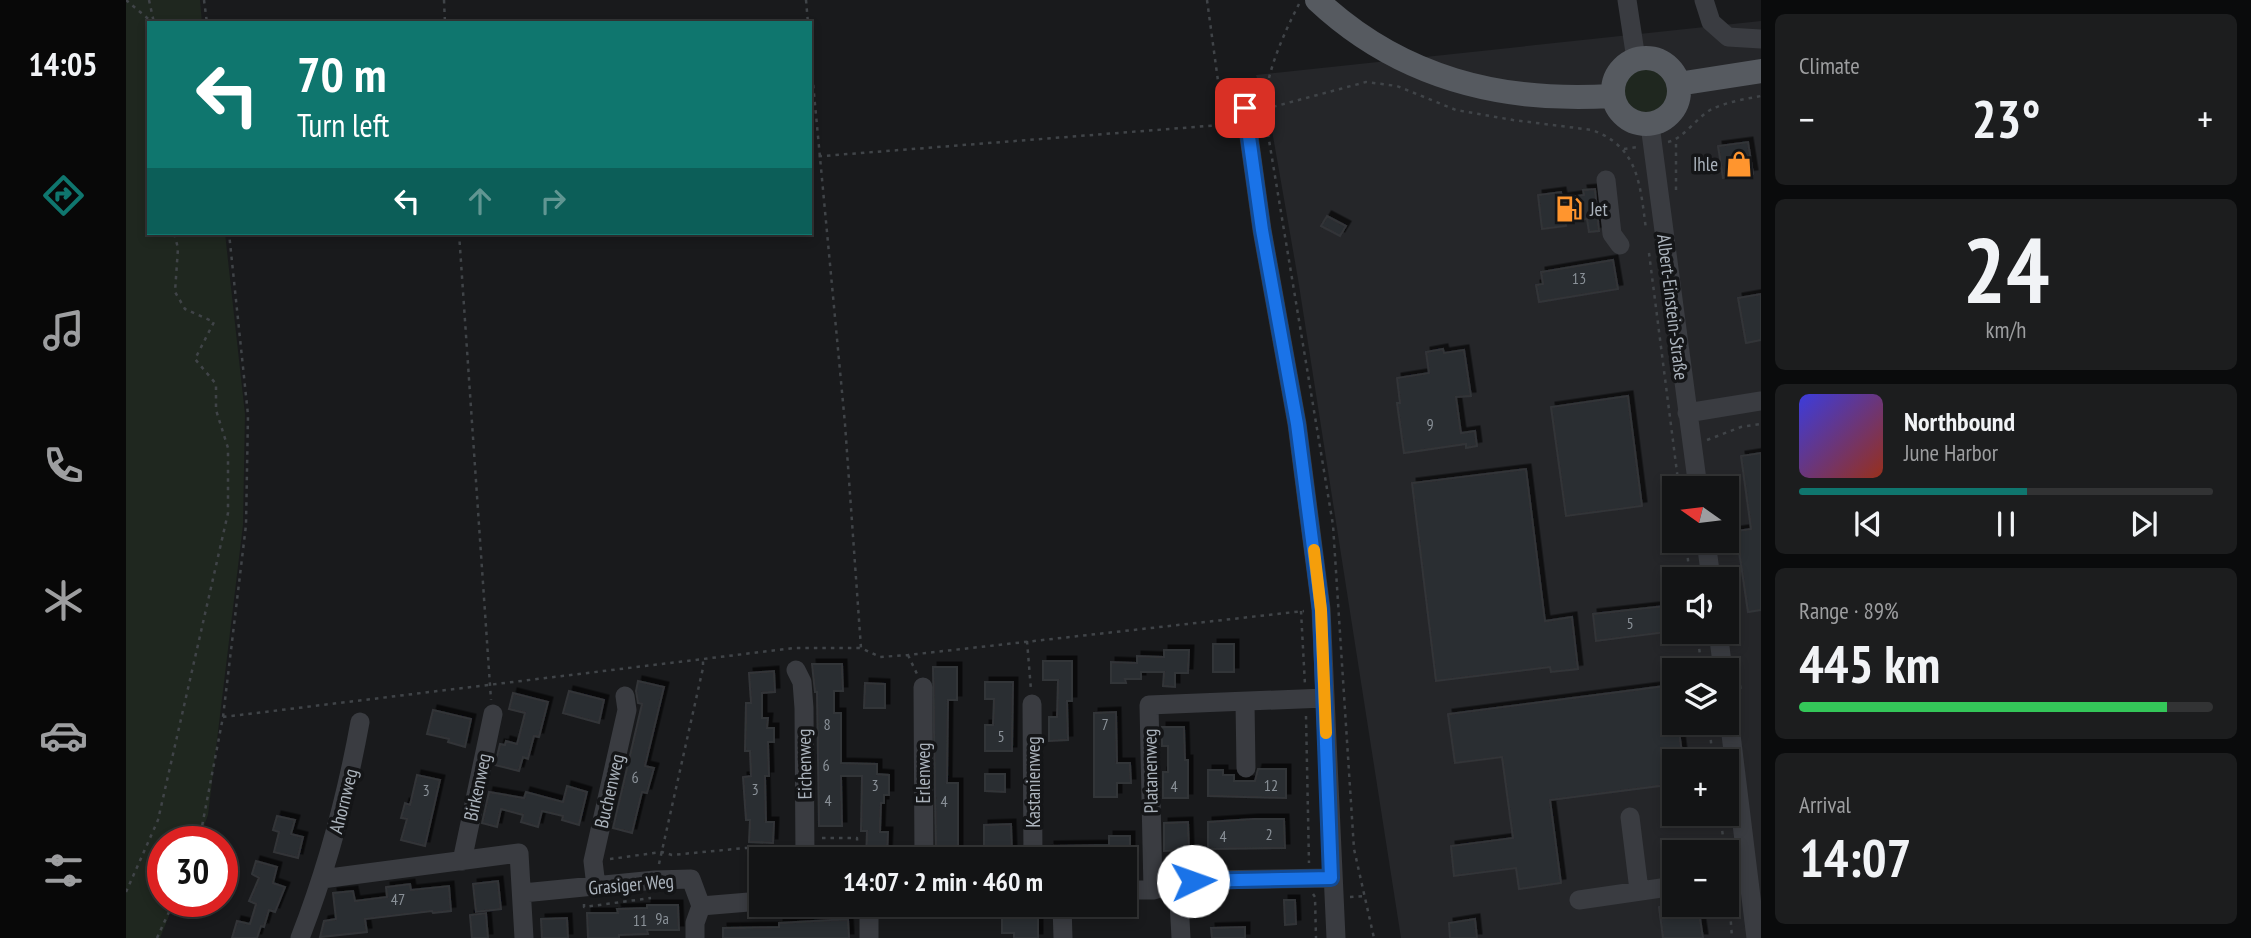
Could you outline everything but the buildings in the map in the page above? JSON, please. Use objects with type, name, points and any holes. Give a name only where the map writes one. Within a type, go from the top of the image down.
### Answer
[{"type":"main road","points":[[1317,0],[1366,38],[1399,58],[1443,78],[1476,88],[1516,95],[1572,99],[1612,96]]},
{"type":"main road","points":[[1647,58],[1667,65],[1678,84],[1679,95],[1670,115],[1661,122],[1650,125],[1629,120],[1620,113],[1612,96],[1618,72],[1636,59],[1647,58]]},
{"type":"main road","points":[[1678,84],[1761,71]]},
{"type":"street","points":[[1627,0],[1636,59]]},
{"type":"street","points":[[1704,0],[1711,22],[1728,37],[1761,40]]},
{"type":"street","points":[[1252,113],[1262,230],[1297,424],[1321,610],[1316,698],[1336,938]]},
{"type":"street","name":"Albert-Einstein-Straße","points":[[1650,125],[1682,420],[1695,476]]},
{"type":"street","points":[[1606,180],[1612,234],[1620,245]]},
{"type":"street","points":[[1682,420],[1761,401]]},
{"type":"street","name":"Eichenweg","points":[[796,670],[802,682],[805,847]]},
{"type":"street","name":"Erlenweg","points":[[923,687],[924,847]]},
{"type":"street","name":"Buchenweg","points":[[596,886],[593,861],[627,710],[625,696]]},
{"type":"street","name":"Platanenweg","points":[[1153,890],[1149,705],[1316,698]]},
{"type":"street","points":[[1245,702],[1246,768]]},
{"type":"street","name":"Kastanienweg","points":[[1032,704],[1033,847]]},
{"type":"street","name":"Birkenweg","points":[[462,861],[493,714]]},
{"type":"street","name":"Ahornweg","points":[[300,938],[322,879],[346,796],[360,722]]},
{"type":"street","points":[[1731,735],[1756,938]]},
{"type":"street","points":[[1630,817],[1639,890]]},
{"type":"street","points":[[322,879],[519,853],[524,938]]},
{"type":"street","points":[[1739,877],[1748,875]]},
{"type":"street","name":"Grasiger Weg","points":[[523,893],[691,878],[701,906]]},
{"type":"street","points":[[1137,890],[1153,890],[1178,883],[1208,880],[1331,878]]},
{"type":"street","points":[[1178,883],[1181,938]]},
{"type":"street","points":[[1579,900],[1662,887]]},
{"type":"street","points":[[695,938],[695,923],[701,906],[749,902]]},
{"type":"street","points":[[869,917],[869,938]]},
{"type":"street","points":[[1062,917],[1062,938]]},
{"type":"path","points":[[126,0],[152,21]]},
{"type":"path","points":[[149,0],[154,21]]},
{"type":"path","points":[[204,0],[207,21]]},
{"type":"path","points":[[444,0],[446,21]]},
{"type":"path","points":[[806,0],[808,21]]},
{"type":"path","points":[[1207,0],[1224,125]]},
{"type":"path","points":[[1252,113],[1301,1]]},
{"type":"path","points":[[812,74],[845,424],[861,648]]},
{"type":"path","points":[[812,157],[1224,125],[1252,113],[1366,82],[1397,86],[1456,110],[1591,130],[1601,134],[1624,149],[1635,169],[1647,236]]},
{"type":"path","points":[[1676,141],[1688,127],[1711,110],[1761,96]]},
{"type":"path","points":[[1252,113],[1266,122],[1272,160]]},
{"type":"path","points":[[1252,113],[1266,122]]},
{"type":"path","points":[[126,892],[158,820],[228,513],[228,449],[216,410],[216,384],[195,359],[214,322],[185,309],[175,292],[178,248],[175,235]]},
{"type":"path","points":[[202,826],[223,717],[246,525],[248,415],[229,235]]},
{"type":"path","points":[[459,235],[489,684]]},
{"type":"path","points":[[1649,249],[1682,420],[1680,476]]},
{"type":"path","points":[[1707,440],[1741,427],[1761,424]]},
{"type":"path","points":[[223,717],[794,648],[861,648],[880,657],[908,655],[1301,611],[1316,698],[1310,878],[1311,891],[1315,897],[1317,938]]},
{"type":"path","points":[[1027,641],[1032,704]]},
{"type":"path","points":[[908,655],[923,687]]},
{"type":"path","points":[[655,880],[703,668],[703,658]]},
{"type":"path","points":[[814,847],[857,838],[857,847]]},
{"type":"path","points":[[593,861],[662,852],[672,855],[749,848]]},
{"type":"path","points":[[157,938],[167,917]]},
{"type":"path","points":[[1731,917],[1732,938]]},
{"type":"shaded area","points":[[126,0],[200,0],[202,21],[147,21],[147,235],[225,235],[245,414],[243,525],[208,815],[204,826],[147,826],[147,917],[169,917],[160,938],[126,938]]},
{"type":"shaded area","points":[[1761,21],[1761,938],[1401,938],[1298,279],[1270,119],[1256,75]]},
{"type":"shaded area","points":[[1646,68],[1662,75],[1669,91],[1662,107],[1646,114],[1630,107],[1623,91],[1630,75]]},
{"type":"slow traffic","points":[[1314,550],[1321,610],[1326,733]]},
{"type":"place","name":"Ihle","points":[[1739,164]]},
{"type":"place","name":"Jet","points":[[1569,209]]},
{"type":"route","points":[[1193,881],[1331,878],[1321,610],[1297,424],[1262,230],[1245,108]]}]
